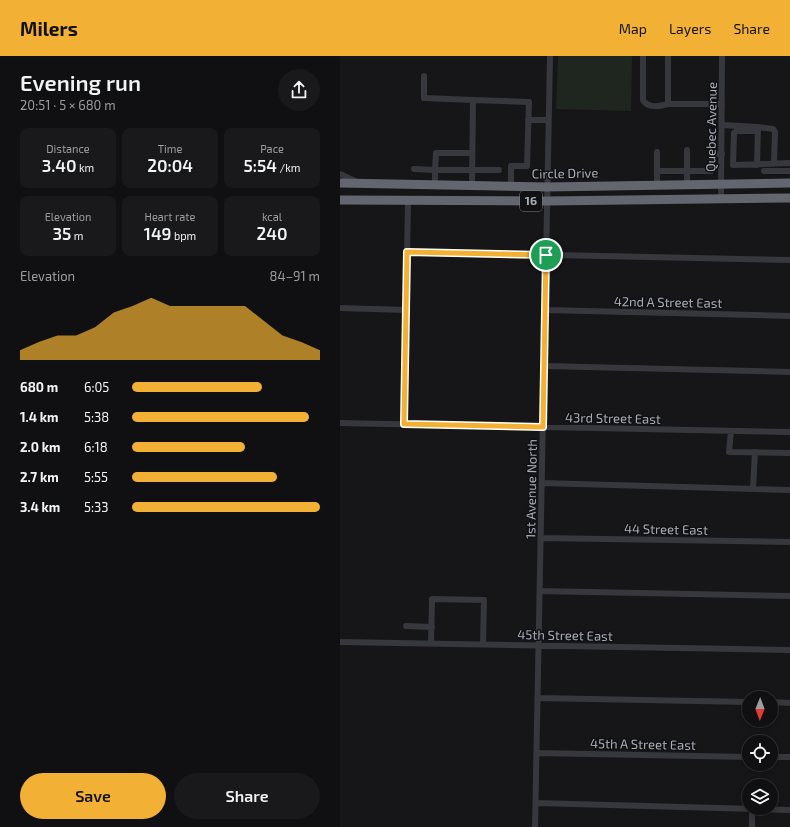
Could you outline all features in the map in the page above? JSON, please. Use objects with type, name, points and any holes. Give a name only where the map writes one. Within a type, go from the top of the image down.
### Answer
[{"type":"highway","name":"Circle Drive","points":[[340,183],[547,187],[790,183]]},
{"type":"highway","name":"16","points":[[340,200],[547,201],[790,198]]},
{"type":"street","name":"1st Avenue North","points":[[535,827],[550,56]]},
{"type":"street","points":[[643,56],[643,100],[648,105],[722,104]]},
{"type":"street","points":[[668,56],[668,104]]},
{"type":"street","name":"Quebec Avenue","points":[[721,198],[722,56]]},
{"type":"street","points":[[424,76],[424,98],[528,102],[527,166],[511,166],[511,187]]},
{"type":"street","points":[[472,186],[473,100]]},
{"type":"street","points":[[528,120],[548,120]]},
{"type":"street","points":[[722,125],[758,129]]},
{"type":"street","points":[[774,163],[775,132],[770,128],[737,131],[734,133],[733,165],[757,165],[790,162]]},
{"type":"street","points":[[757,165],[758,129]]},
{"type":"street","points":[[686,185],[687,150]]},
{"type":"street","points":[[657,152],[657,185]]},
{"type":"street","points":[[435,185],[436,153],[472,153]]},
{"type":"street","points":[[657,171],[711,171],[711,154],[722,154]]},
{"type":"street","points":[[764,164],[764,183]]},
{"type":"street","points":[[414,169],[499,170]]},
{"type":"street","points":[[764,171],[790,171]]},
{"type":"street","points":[[340,174],[360,184]]},
{"type":"street","points":[[404,424],[408,201]]},
{"type":"street","points":[[407,252],[790,260]]},
{"type":"street","points":[[340,308],[406,310]]},
{"type":"street","name":"42nd A Street East","points":[[545,310],[790,316]]},
{"type":"street","points":[[544,366],[790,372]]},
{"type":"street","name":"43rd Street East","points":[[340,423],[790,432]]},
{"type":"street","points":[[730,431],[729,452],[790,453]]},
{"type":"street","points":[[753,489],[755,452]]},
{"type":"street","points":[[542,483],[790,490]]},
{"type":"street","name":"44 Street East","points":[[541,538],[790,542]]},
{"type":"street","points":[[540,591],[790,596]]},
{"type":"street","points":[[432,643],[432,599],[484,600],[483,644]]},
{"type":"street","points":[[406,626],[432,627]]},
{"type":"street","name":"45th Street East","points":[[340,642],[790,650]]},
{"type":"street","points":[[538,698],[742,702]]},
{"type":"street","points":[[778,702],[790,703]]},
{"type":"street","name":"45th A Street East","points":[[537,753],[742,757]]},
{"type":"street","points":[[778,757],[790,758]]},
{"type":"street","points":[[536,803],[742,809]]},
{"type":"street","points":[[778,810],[790,810]]},
{"type":"street","points":[[752,815],[752,827]]},
{"type":"shaded area","points":[[558,56],[632,56],[631,111],[556,109]]},
{"type":"route","points":[[407,252],[546,255],[543,427],[404,424],[407,252]]}]
